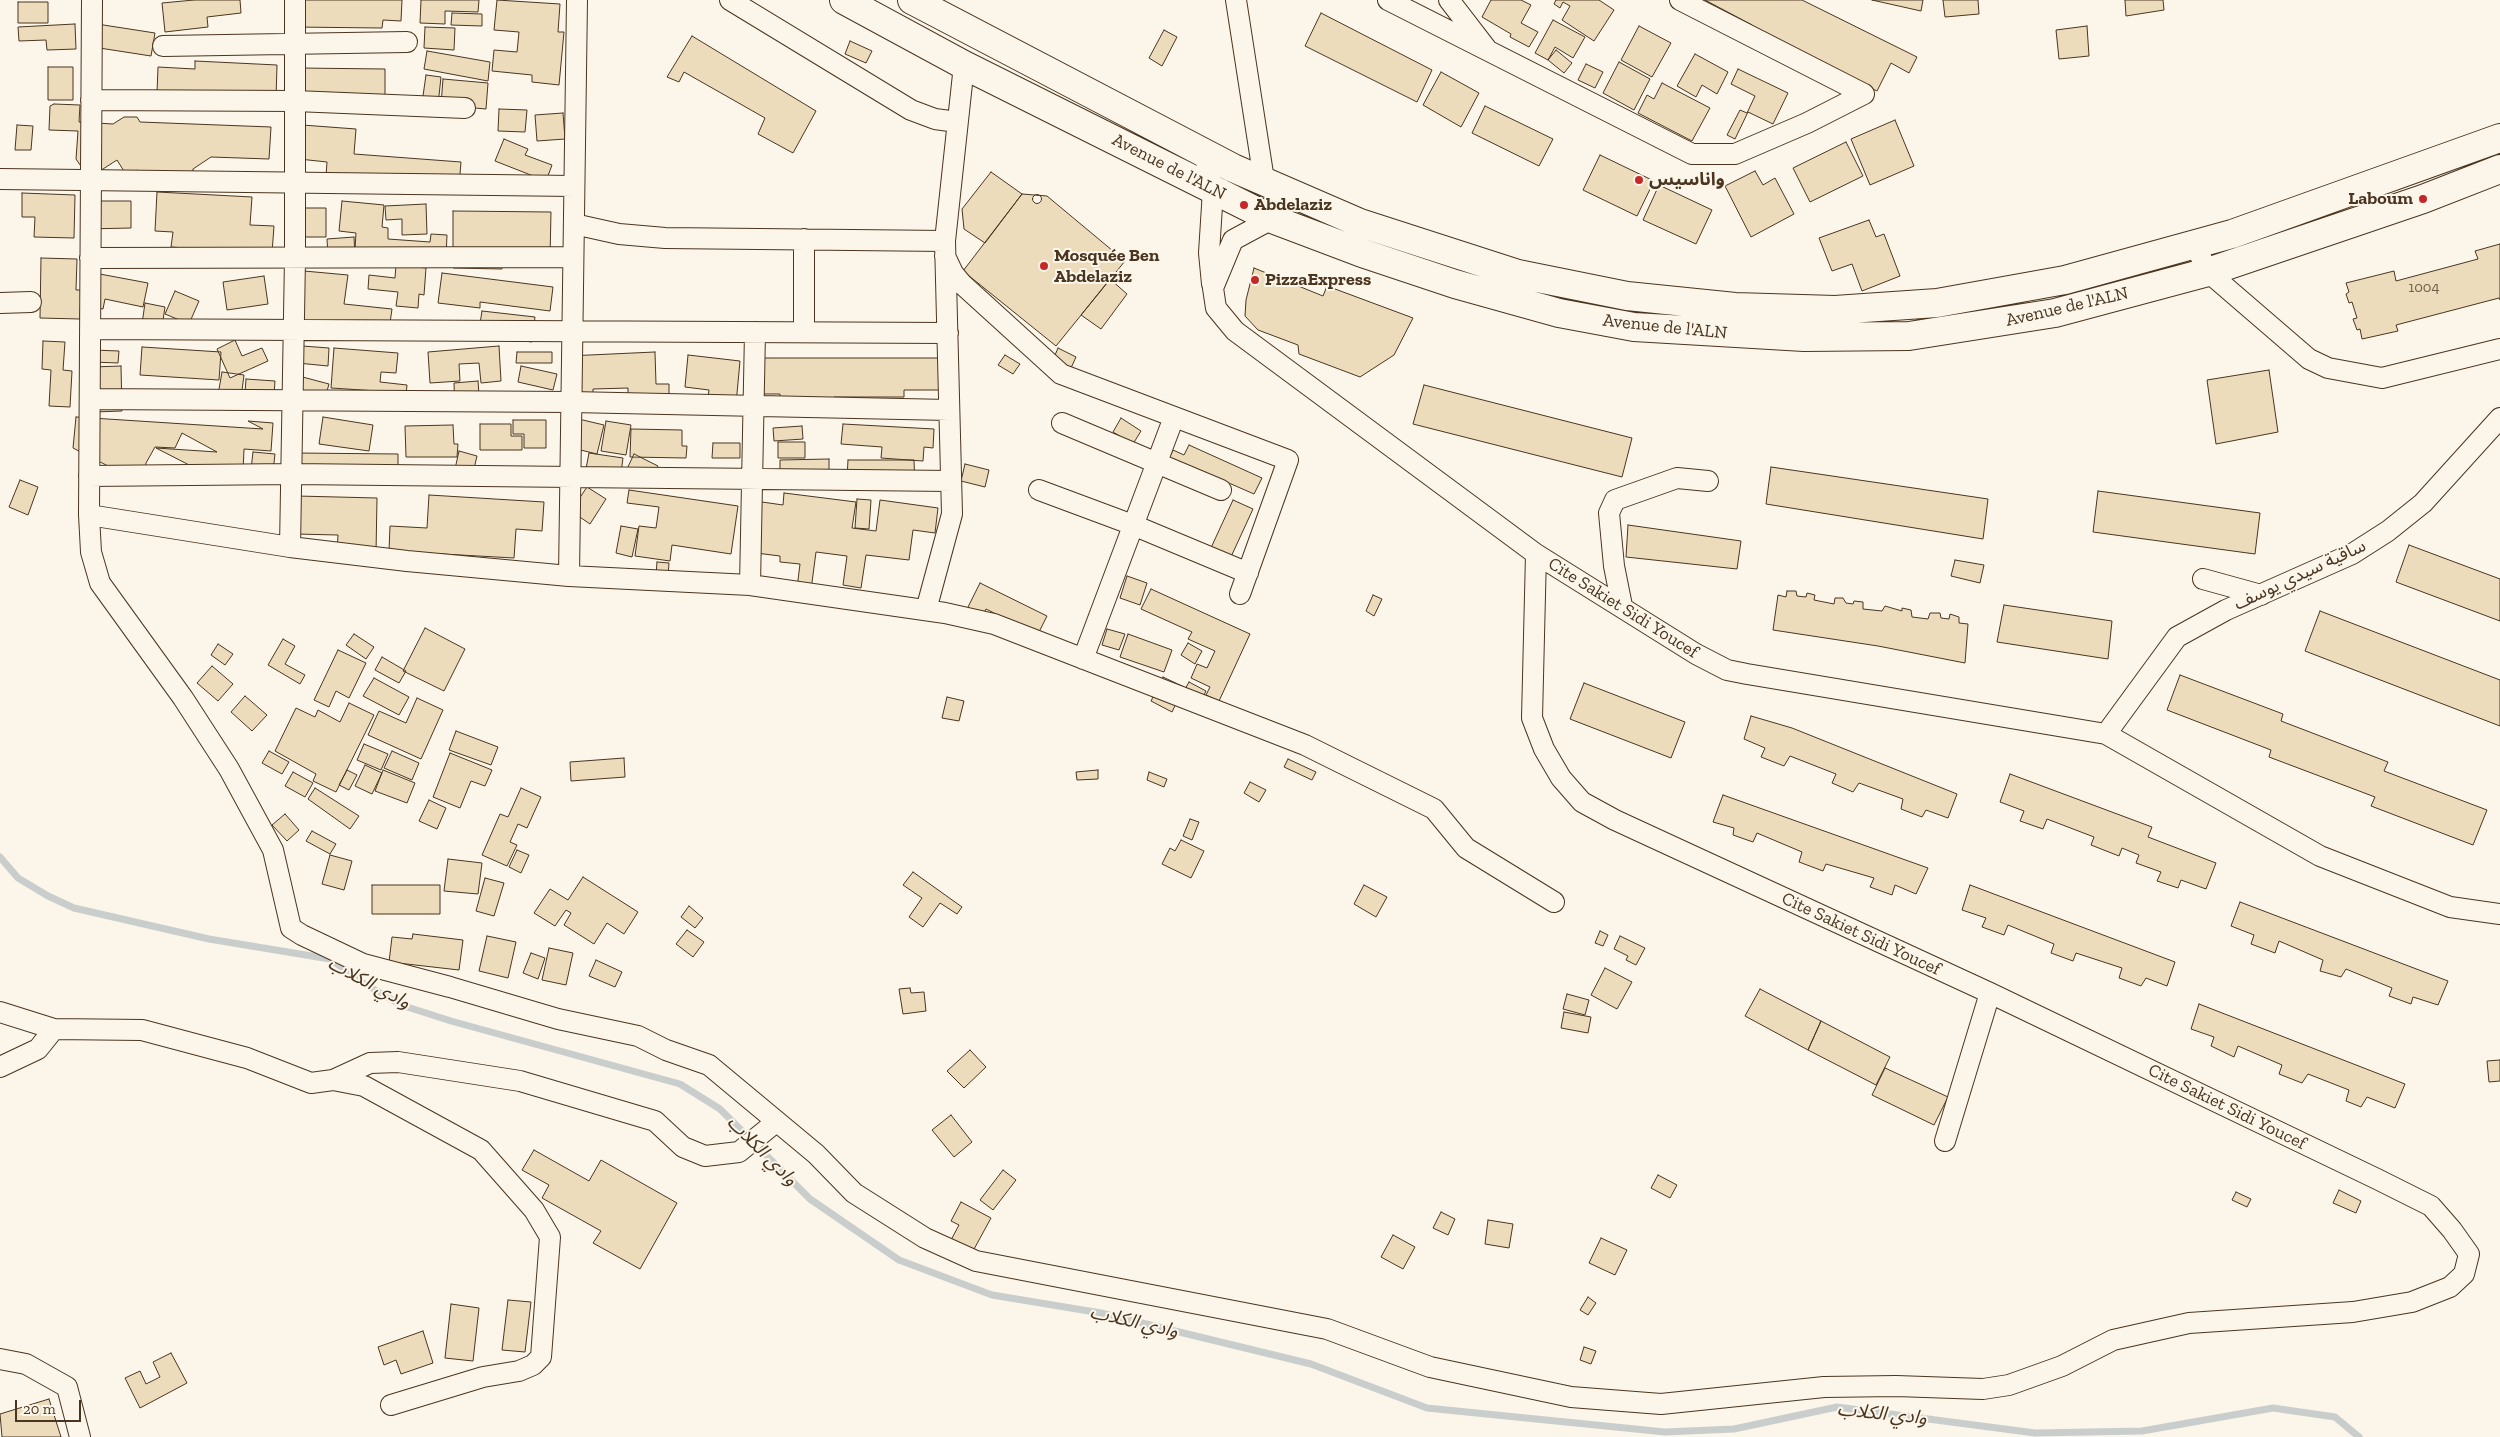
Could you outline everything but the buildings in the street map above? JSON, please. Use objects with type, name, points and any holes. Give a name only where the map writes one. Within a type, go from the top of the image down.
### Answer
[{"type":"main road","name":"Avenue de l'ALN","points":[[844,0],[964,65],[1272,219],[1362,254],[1445,281],[1559,313],[1634,327],[1804,338],[1909,336],[2055,313],[2208,272],[2423,199],[2500,169]]},
{"type":"main road","points":[[912,0],[1233,168],[1360,223],[1518,274],[1627,296],[1735,306],[1836,310],[1937,303],[2065,280],[2232,234],[2500,138]]},
{"type":"street","points":[[0,1012],[54,1029],[142,1030],[247,1058],[311,1083],[332,1080],[370,1063],[398,1062],[520,1081],[655,1121],[684,1147],[706,1156],[739,1152],[776,1122],[709,1065],[666,1050],[638,1036],[558,1020],[434,982],[363,964],[291,928],[274,850],[229,769],[183,698],[100,583],[91,552],[89,476],[92,0]]},
{"type":"street","points":[[290,547],[295,258],[296,0]]},
{"type":"street","points":[[569,576],[577,0]]},
{"type":"street","points":[[730,0],[911,110],[935,119],[957,122]]},
{"type":"street","points":[[1236,0],[1264,180]]},
{"type":"street","points":[[1388,0],[1692,154],[1735,154],[1807,123],[1864,94],[1680,0]]},
{"type":"street","points":[[1449,0],[1489,52]]},
{"type":"street","points":[[163,46],[407,42]]},
{"type":"street","points":[[926,610],[948,537],[952,514],[945,249],[964,65]]},
{"type":"street","points":[[91,100],[295,101],[465,108]]},
{"type":"street","name":"Cite Sakiet Sidi Youcef","points":[[1204,153],[1213,190],[1209,253],[1212,288],[1216,308],[1235,331],[1536,554],[1696,654],[1727,670],[2106,734],[2320,856],[2450,907],[2500,914]]},
{"type":"street","points":[[0,179],[574,186]]},
{"type":"street","points":[[1212,288],[1233,240],[1272,219]]},
{"type":"street","points":[[574,224],[619,234],[665,238],[804,239],[945,249]]},
{"type":"street","points":[[804,239],[804,332]]},
{"type":"street","points":[[2195,244],[2208,272],[2309,359],[2328,368],[2382,378],[2500,349]]},
{"type":"street","points":[[945,249],[953,273],[962,284],[1060,374],[1288,460],[1240,594]]},
{"type":"street","points":[[90,258],[574,257]]},
{"type":"street","points":[[0,303],[32,302]]},
{"type":"street","points":[[90,329],[294,332],[572,331],[948,334]]},
{"type":"street","points":[[750,585],[755,332]]},
{"type":"street","points":[[90,399],[571,402],[949,410]]},
{"type":"street","points":[[1083,658],[1174,417]]},
{"type":"street","name":"ساقية سيدي يوسف","points":[[2106,734],[2177,637],[2226,610],[2352,554],[2388,531],[2423,504],[2500,418]]},
{"type":"street","points":[[1062,423],[1221,490]]},
{"type":"street","points":[[89,476],[292,474],[951,481]]},
{"type":"street","points":[[1622,606],[1614,566],[1608,513],[1615,500],[1677,478],[1708,481]]},
{"type":"street","points":[[1039,490],[1133,524],[1248,573]]},
{"type":"street","points":[[89,515],[290,547],[569,576],[750,585],[926,610],[994,624],[1305,745],[1434,809],[1466,848],[1554,902]]},
{"type":"street","name":"Cite Sakiet Sidi Youcef","points":[[776,1122],[816,1154],[854,1192],[926,1238],[976,1261],[1328,1329],[1430,1367],[1571,1397],[1661,1404],[1824,1387],[1896,1386],[1983,1389],[2009,1385],[2062,1366],[2113,1340],[2189,1323],[2353,1312],[2412,1302],[2450,1287],[2464,1274],[2469,1254],[2452,1230],[2431,1206],[1990,993],[1615,820],[1582,802],[1561,778],[1544,749],[1532,718],[1536,554]]},
{"type":"street","points":[[2203,579],[2260,595]]},
{"type":"street","points":[[1945,1141],[1990,993]]},
{"type":"street","points":[[0,1067],[38,1050],[54,1029]]},
{"type":"street","points":[[332,1080],[364,1086],[481,1150],[534,1210],[550,1237],[541,1357],[533,1365],[519,1371],[483,1377],[391,1405]]},
{"type":"street","points":[[0,1359],[26,1364],[68,1387],[80,1437]]},
{"type":"waterway","name":"وادي الكلاب","points":[[0,857],[18,878],[48,896],[74,908],[209,939],[330,959],[363,983],[401,1005],[451,1021],[680,1084],[720,1109],[810,1199],[899,1260],[992,1295],[1101,1313],[1311,1364],[1427,1408],[1665,1432],[1734,1429],[1837,1407],[2035,1433],[2142,1431],[2273,1408],[2335,1417],[2359,1437]]},
{"type":"place","name":"واناسيس","points":[[1639,180]]},
{"type":"place","name":"Laboum","points":[[2423,199]]},
{"type":"place","name":"Abdelaziz","points":[[1244,205]]},
{"type":"place","name":"Mosquée Ben Abdelaziz","points":[[1044,266]]},
{"type":"place","name":"PizzaExpress","points":[[1255,280]]}]
